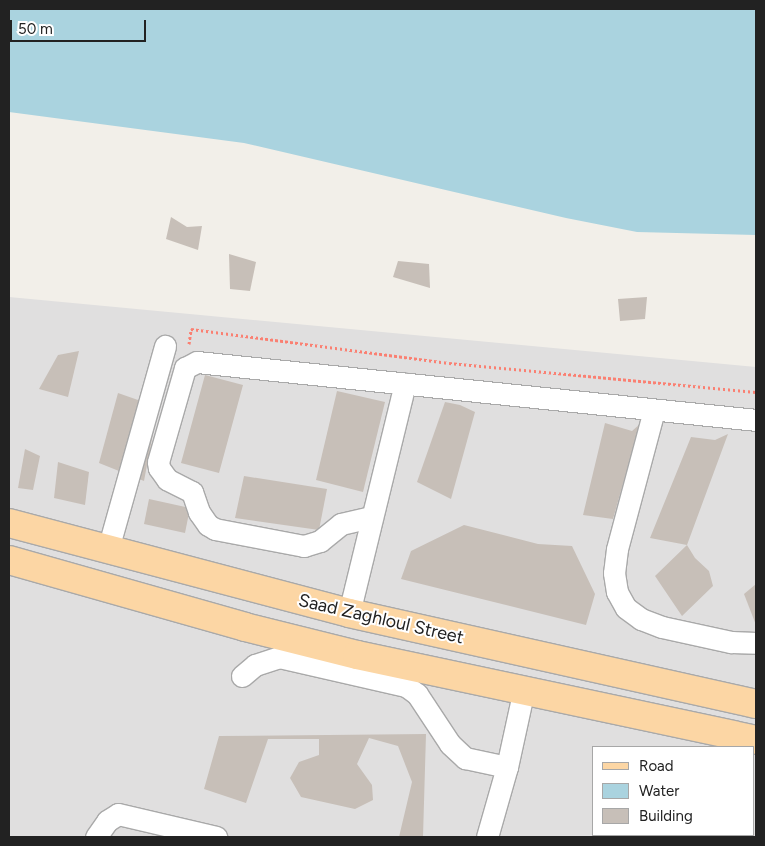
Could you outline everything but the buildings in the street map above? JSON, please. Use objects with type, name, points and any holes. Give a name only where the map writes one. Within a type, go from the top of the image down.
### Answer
[{"type":"main road","name":"Saad Zaghloul Street","points":[[9,523],[348,613],[756,704]]},
{"type":"main road","points":[[9,560],[307,642],[756,740]]},
{"type":"street","points":[[108,549],[165,346]]},
{"type":"street","points":[[371,517],[341,524],[320,541],[304,546],[215,529],[202,519],[192,492],[167,479],[162,474],[159,456],[183,372],[192,363],[756,420]]},
{"type":"street","points":[[348,613],[405,384]]},
{"type":"street","points":[[654,410],[616,549],[614,573],[617,592],[626,608],[641,619],[662,627],[731,642],[756,643]]},
{"type":"street","points":[[242,676],[255,665],[279,657],[406,686],[417,694],[450,744],[465,758],[508,767]]},
{"type":"street","points":[[487,837],[508,767],[524,689]]},
{"type":"street","points":[[96,837],[107,820],[118,814],[216,837]]},
{"type":"path","points":[[188,348],[191,329],[449,363],[756,392]]},
{"type":"shaded area","points":[[9,297],[756,367],[756,837],[9,837]]},
{"type":"water","points":[[9,9],[756,9],[756,235],[637,232],[566,218],[244,143],[9,112]]}]
